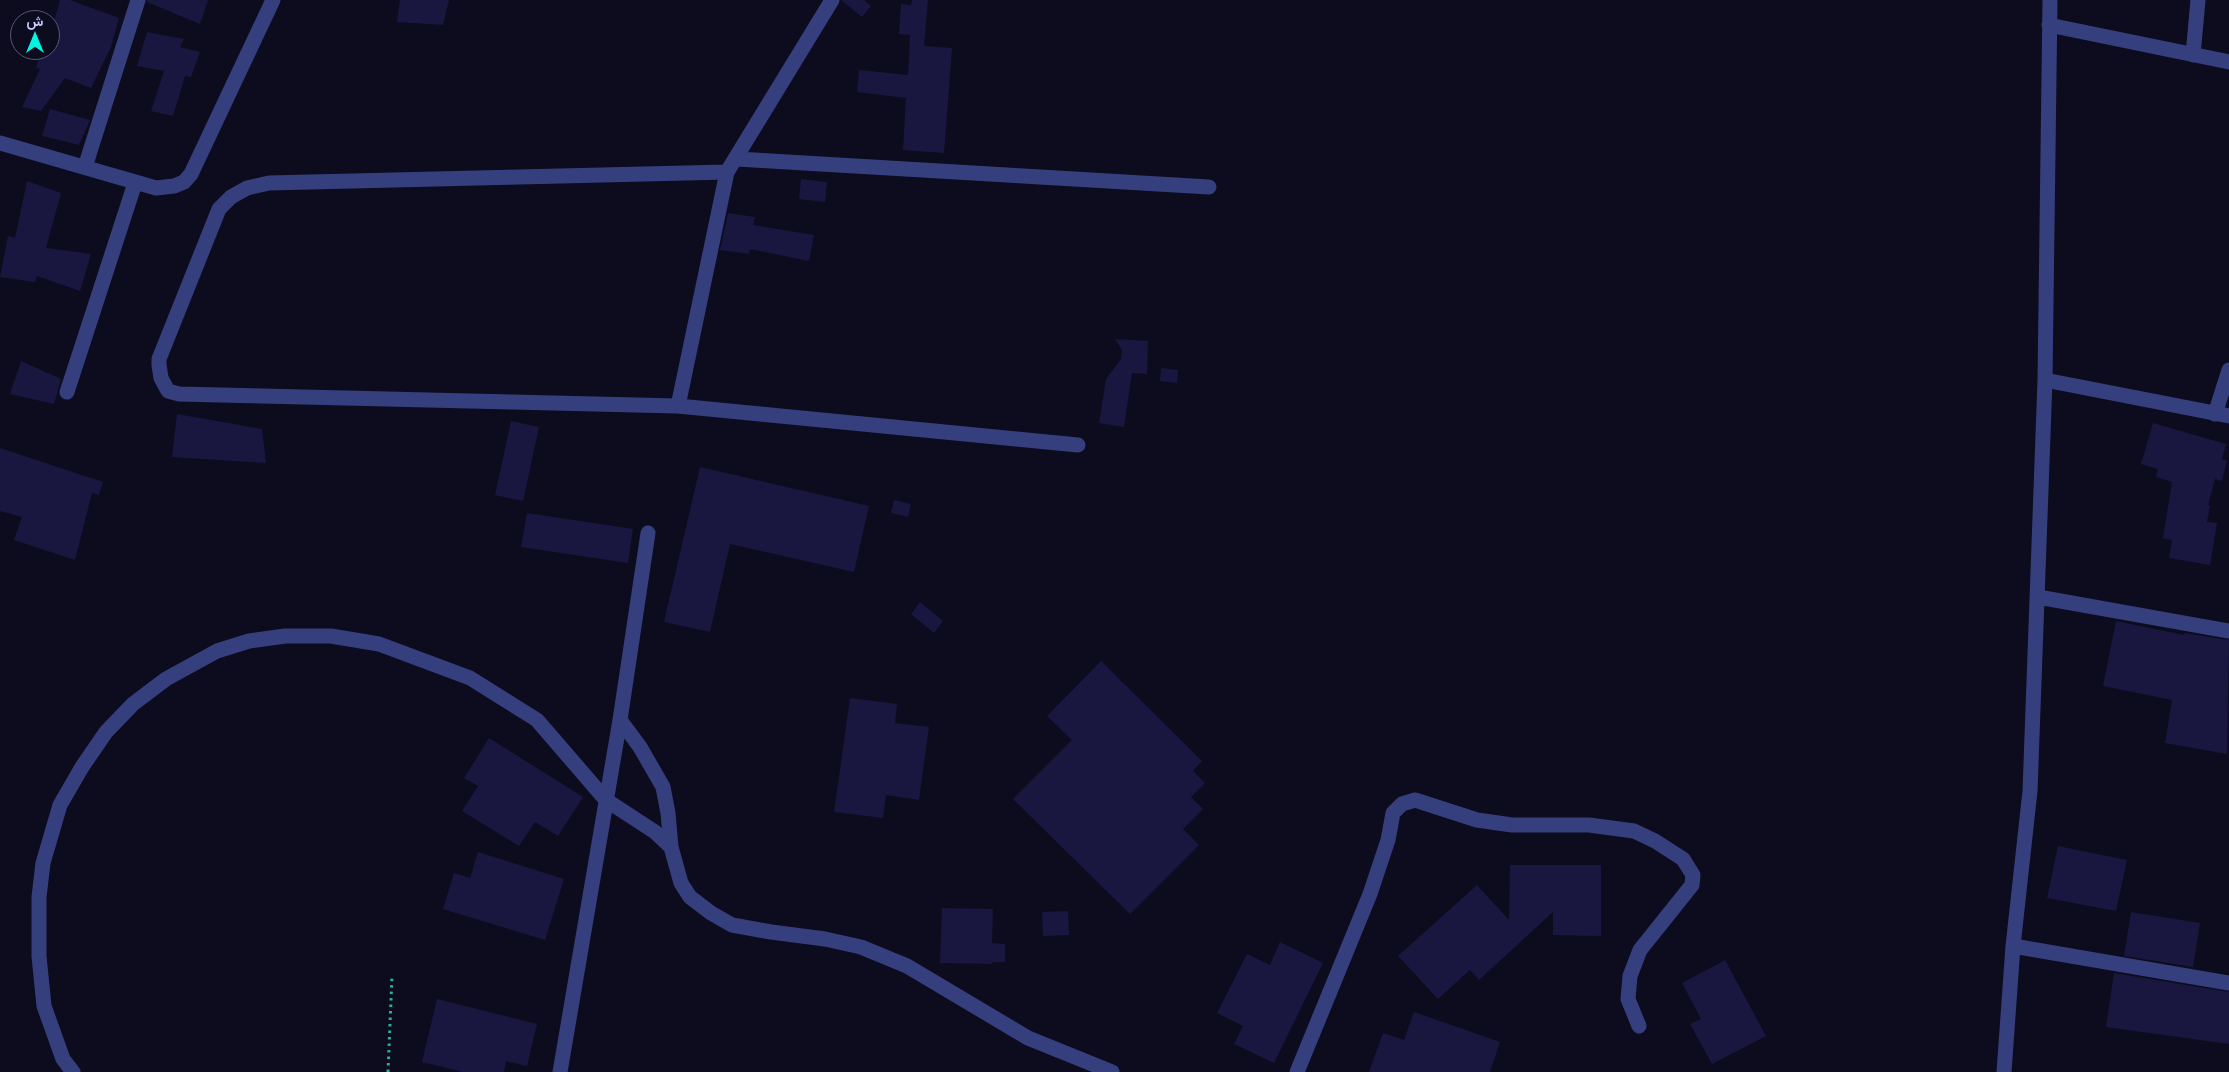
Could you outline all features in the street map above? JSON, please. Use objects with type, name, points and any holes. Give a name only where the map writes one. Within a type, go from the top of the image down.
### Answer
[{"type":"street","points":[[85,167],[138,0]]},
{"type":"street","points":[[0,143],[156,188],[174,186],[184,182],[191,174],[273,0]]},
{"type":"street","points":[[678,406],[727,172],[737,159],[832,0]]},
{"type":"street","points":[[2004,1072],[2013,946],[2030,791],[2045,380],[2050,0]]},
{"type":"street","points":[[2193,55],[2198,0]]},
{"type":"street","points":[[2049,25],[2229,62]]},
{"type":"street","points":[[737,159],[1209,187]]},
{"type":"street","points":[[727,172],[270,182],[247,188],[231,197],[219,208],[159,359],[161,378],[168,391],[180,394],[678,406],[1078,444]]},
{"type":"street","points":[[67,392],[135,183]]},
{"type":"street","points":[[2045,380],[2222,415],[2229,370]]},
{"type":"street","points":[[560,1072],[620,720],[648,533]]},
{"type":"street","points":[[2038,597],[2229,631]]},
{"type":"street","points":[[73,1072],[64,1060],[44,1006],[39,956],[39,896],[43,863],[60,805],[82,767],[106,732],[133,704],[166,679],[216,651],[249,641],[285,636],[331,636],[379,644],[470,678],[537,720],[606,800],[655,832],[671,847]]},
{"type":"street","points":[[620,720],[640,747],[663,787],[676,872],[690,896],[711,913],[732,924],[771,932],[825,938],[861,947],[907,966],[1028,1038],[1112,1072]]},
{"type":"street","points":[[1297,1072],[1370,894],[1388,840],[1393,813],[1402,804],[1415,800],[1477,820],[1512,825],[1589,825],[1634,831],[1655,841],[1683,859],[1693,875],[1692,885],[1640,950],[1630,976],[1628,999],[1639,1026]]},
{"type":"street","points":[[2013,946],[2229,982]]},
{"type":"path","points":[[388,1072],[392,976]]},
{"type":"building","points":[[60,0],[70,0],[119,18],[111,47],[91,88],[65,78],[41,111],[22,107],[40,69],[36,68],[38,60],[60,60],[60,10],[57,10]]},
{"type":"building","points":[[147,0],[208,0],[200,24],[147,2]]},
{"type":"building","points":[[400,0],[449,0],[443,25],[397,22]]},
{"type":"building","points":[[841,0],[864,0],[871,6],[862,17]]},
{"type":"building","points":[[912,0],[928,0],[924,46],[952,48],[944,153],[903,150],[906,98],[857,92],[859,70],[908,75],[910,35],[899,34],[901,4],[911,5]]},
{"type":"building","points":[[147,32],[184,39],[180,47],[200,52],[191,77],[185,76],[173,116],[151,111],[164,71],[137,66]]},
{"type":"building","points":[[50,109],[90,120],[79,145],[42,136]]},
{"type":"building","points":[[801,179],[827,182],[825,202],[799,199]]},
{"type":"building","points":[[27,181],[61,193],[46,248],[91,254],[80,291],[37,276],[35,282],[0,277],[8,236],[15,238]]},
{"type":"building","points":[[728,213],[755,217],[753,225],[814,235],[809,261],[750,249],[749,254],[720,250]]},
{"type":"building","points":[[1115,339],[1148,341],[1147,374],[1132,373],[1124,427],[1099,423],[1106,379],[1121,359],[1122,350]]},
{"type":"building","points":[[21,361],[61,379],[54,404],[10,394]]},
{"type":"building","points":[[1161,368],[1178,370],[1177,383],[1160,381]]},
{"type":"building","points":[[177,414],[262,429],[266,463],[172,457]]},
{"type":"building","points":[[511,421],[539,427],[523,501],[495,495]]},
{"type":"building","points":[[2153,423],[2226,444],[2222,459],[2227,461],[2222,481],[2215,479],[2208,505],[2210,506],[2207,522],[2217,523],[2210,565],[2169,558],[2172,540],[2163,538],[2172,482],[2156,477],[2158,469],[2141,464]]},
{"type":"building","points":[[0,448],[103,482],[99,495],[92,493],[75,560],[14,540],[22,517],[0,511]]},
{"type":"building","points":[[700,467],[869,506],[854,572],[730,544],[710,632],[664,622]]},
{"type":"building","points":[[894,500],[911,504],[908,517],[891,513]]},
{"type":"building","points":[[527,513],[633,529],[628,563],[521,547]]},
{"type":"building","points":[[920,602],[943,621],[934,633],[911,614]]},
{"type":"building","points":[[2116,621],[2184,635],[2184,633],[2229,640],[2227,754],[2165,743],[2172,700],[2103,686]]},
{"type":"building","points":[[1101,661],[1202,761],[1193,771],[1205,783],[1191,797],[1203,809],[1183,829],[1199,845],[1130,914],[1013,799],[1072,740],[1047,716]]},
{"type":"building","points":[[850,698],[897,704],[895,723],[929,727],[919,800],[886,795],[883,818],[834,812]]},
{"type":"building","points":[[489,738],[583,797],[558,836],[535,822],[519,846],[462,811],[478,786],[464,778]]},
{"type":"building","points":[[2058,846],[2127,860],[2116,911],[2047,898]]},
{"type":"building","points":[[478,852],[564,879],[545,940],[443,909],[454,873],[470,878]]},
{"type":"building","points":[[1510,865],[1601,865],[1601,936],[1553,935],[1553,912],[1479,980],[1470,970],[1438,999],[1398,956],[1477,885],[1509,920]]},
{"type":"building","points":[[942,908],[993,909],[992,943],[1005,944],[1005,962],[992,962],[992,964],[940,963]]},
{"type":"building","points":[[1068,911],[1069,935],[1043,936],[1042,912]]},
{"type":"building","points":[[2131,912],[2200,923],[2193,967],[2124,956]]},
{"type":"building","points":[[1280,942],[1323,963],[1274,1063],[1234,1044],[1243,1026],[1217,1013],[1247,954],[1270,965]]},
{"type":"building","points":[[1725,960],[1766,1036],[1712,1064],[1690,1024],[1701,1019],[1682,983]]},
{"type":"building","points":[[2114,973],[2229,992],[2229,1044],[2106,1027]]},
{"type":"building","points":[[437,999],[537,1024],[527,1066],[506,1061],[504,1072],[463,1072],[422,1062]]},
{"type":"building","points":[[1414,1012],[1500,1042],[1490,1072],[1369,1072],[1383,1033],[1404,1040]]}]
